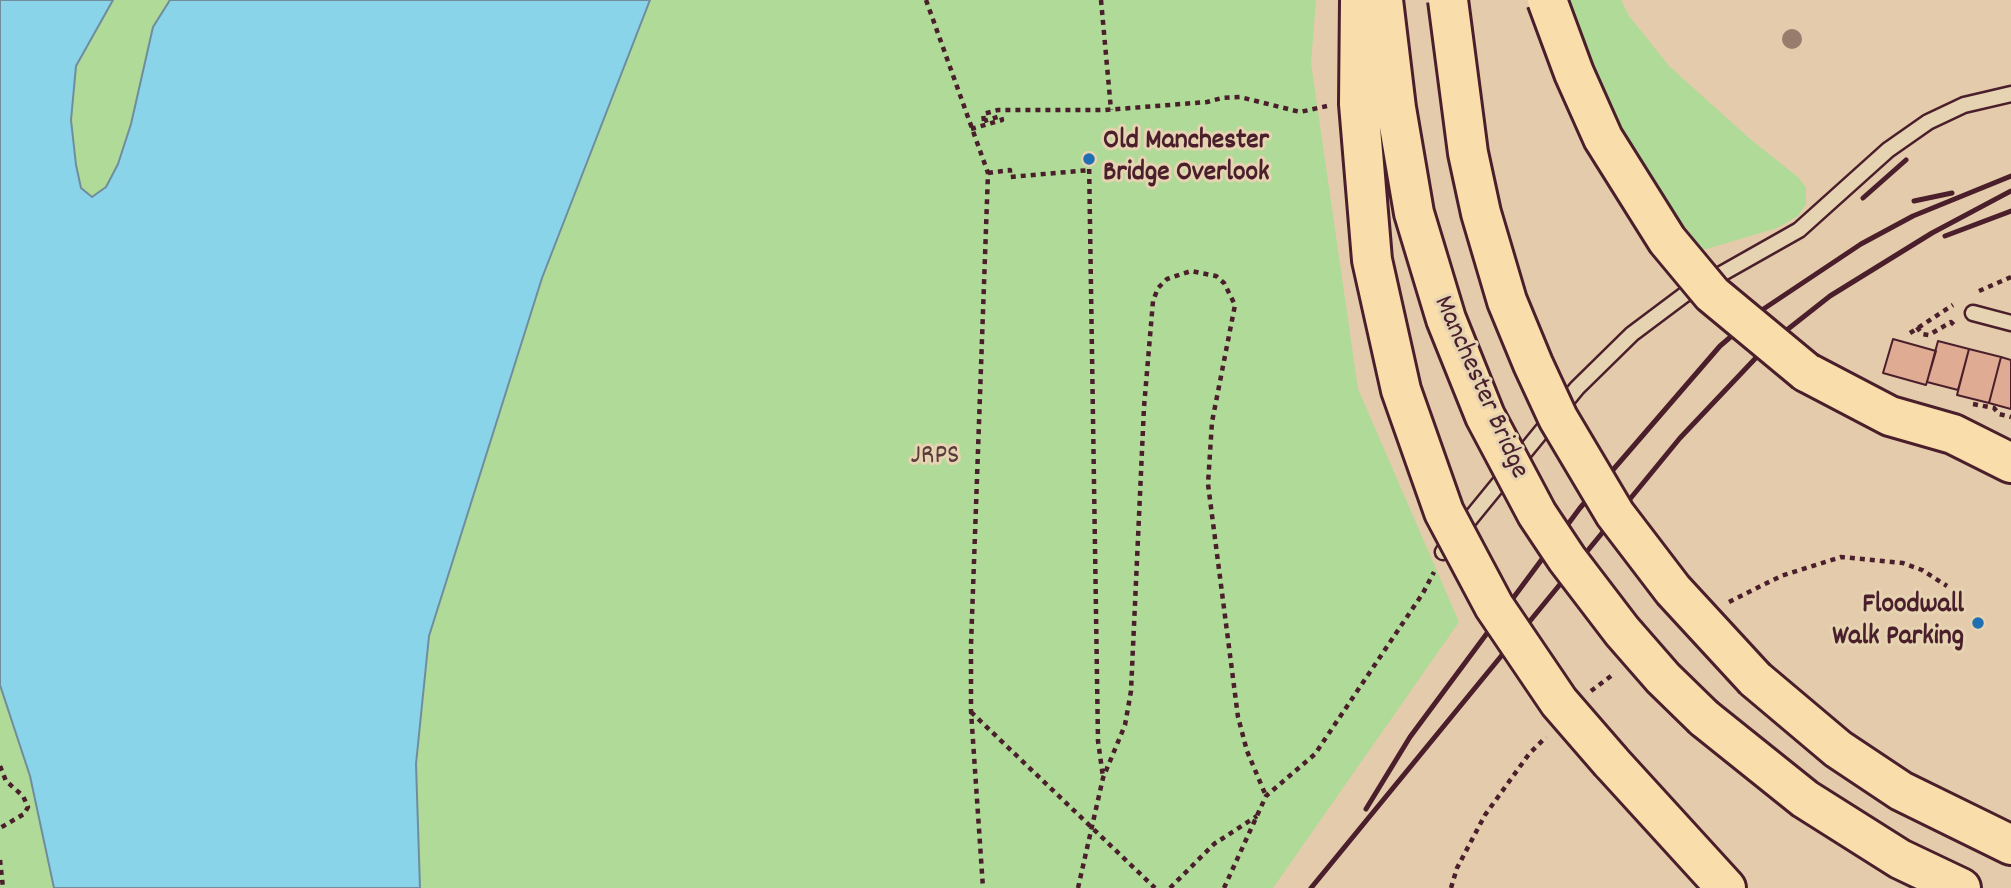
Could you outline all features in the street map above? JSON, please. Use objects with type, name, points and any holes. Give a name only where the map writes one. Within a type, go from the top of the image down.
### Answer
[{"type":"main road","points":[[1360,0],[1359,104],[1372,260],[1401,390],[1444,512],[1488,594],[1559,702],[1726,888]]},
{"type":"main road","name":"Manchester Bridge","points":[[1384,0],[1396,107],[1414,213],[1446,319],[1485,416],[1537,514],[1567,559],[1646,659],[1704,718],[1805,799],[1900,859],[1961,888]]},
{"type":"main road","points":[[1448,0],[1468,153],[1481,213],[1507,301],[1558,418],[1615,514],[1673,590],[1755,679],[1838,749],[1901,792],[1996,838]]},
{"type":"main road","points":[[1547,0],[1574,73],[1603,138],[1667,240],[1712,294],[1806,372],[1890,416],[2011,449]]},
{"type":"main road","points":[[1953,434],[2011,463]]},
{"type":"lane","points":[[1443,552],[1577,388],[1632,334],[1684,295],[1799,230],[1888,150],[1928,122],[1964,105],[2011,94]]},
{"type":"lane","points":[[1973,313],[2011,323]]},
{"type":"path","points":[[926,0],[988,173],[981,415],[974,531],[971,711],[983,888]]},
{"type":"path","points":[[1101,0],[1111,110]]},
{"type":"path","points":[[971,129],[1002,120],[1001,116],[984,121],[983,114],[998,110],[1111,110],[1240,97],[1300,112]]},
{"type":"path","points":[[1089,159],[1098,741],[1103,778]]},
{"type":"path","points":[[988,173],[1010,170],[1010,177],[1090,170]]},
{"type":"path","points":[[1078,888],[1103,778],[1125,725],[1131,691],[1144,407],[1153,301],[1158,288],[1167,279],[1191,271],[1205,271],[1224,283],[1235,305],[1234,323],[1212,422],[1208,484],[1238,717],[1247,751],[1266,796]]},
{"type":"path","points":[[1917,327],[1922,334],[1929,335],[1951,322],[1956,329]]},
{"type":"path","points":[[1224,888],[1266,796],[1315,754],[1423,593],[1443,552]]},
{"type":"path","points":[[971,711],[1155,888]]},
{"type":"path","points":[[0,766],[6,781],[23,796],[28,807],[24,814],[0,828]]},
{"type":"path","points":[[1170,888],[1214,844],[1257,816]]},
{"type":"path","points":[[0,860],[3,888]]},
{"type":"green space","points":[[113,0],[170,0],[153,27],[131,124],[118,164],[106,187],[92,197],[81,188],[76,165],[71,120],[76,66]]},
{"type":"green space","name":"JRPS","points":[[650,0],[1316,0],[1311,63],[1358,389],[1459,622],[1273,888],[420,888],[416,764],[429,636],[542,278]]},
{"type":"green space","points":[[1565,0],[1621,0],[1629,16],[1670,67],[1749,138],[1799,178],[1806,188],[1806,204],[1798,216],[1777,228],[1703,250],[1661,195],[1621,125]]},
{"type":"green space","points":[[0,685],[30,776],[54,888],[0,888]]},
{"type":"water","points":[[0,0],[113,0],[76,66],[71,120],[76,165],[81,188],[92,197],[106,187],[118,164],[131,124],[153,27],[170,0],[650,0],[542,278],[429,636],[416,764],[420,888],[54,888],[30,776],[0,685]]},
{"type":"building","points":[[1893,339],[1936,351],[1926,385],[1883,373]]},
{"type":"building","points":[[1938,341],[1969,349],[1958,390],[1927,382]]},
{"type":"building","points":[[1969,349],[2001,357],[1989,403],[1957,395]]},
{"type":"building","points":[[2001,357],[2011,360],[2011,409],[1989,403]]},
{"type":"railway","points":[[1863,198],[1906,160]]},
{"type":"railway","points":[[1366,809],[1410,737],[1580,508],[1720,346],[1762,310],[1861,244],[1913,216],[2011,176]]},
{"type":"railway","points":[[1311,888],[1680,438],[1769,344],[1830,296],[1932,233],[2011,191]]},
{"type":"railway","points":[[1914,201],[1952,193]]},
{"type":"railway","points":[[1945,236],[2011,211]]},
{"type":"place","name":"Old Manchester Bridge Overlook","points":[[1089,159]]},
{"type":"place","name":"Floodwall Walk Parking","points":[[1978,623]]}]
